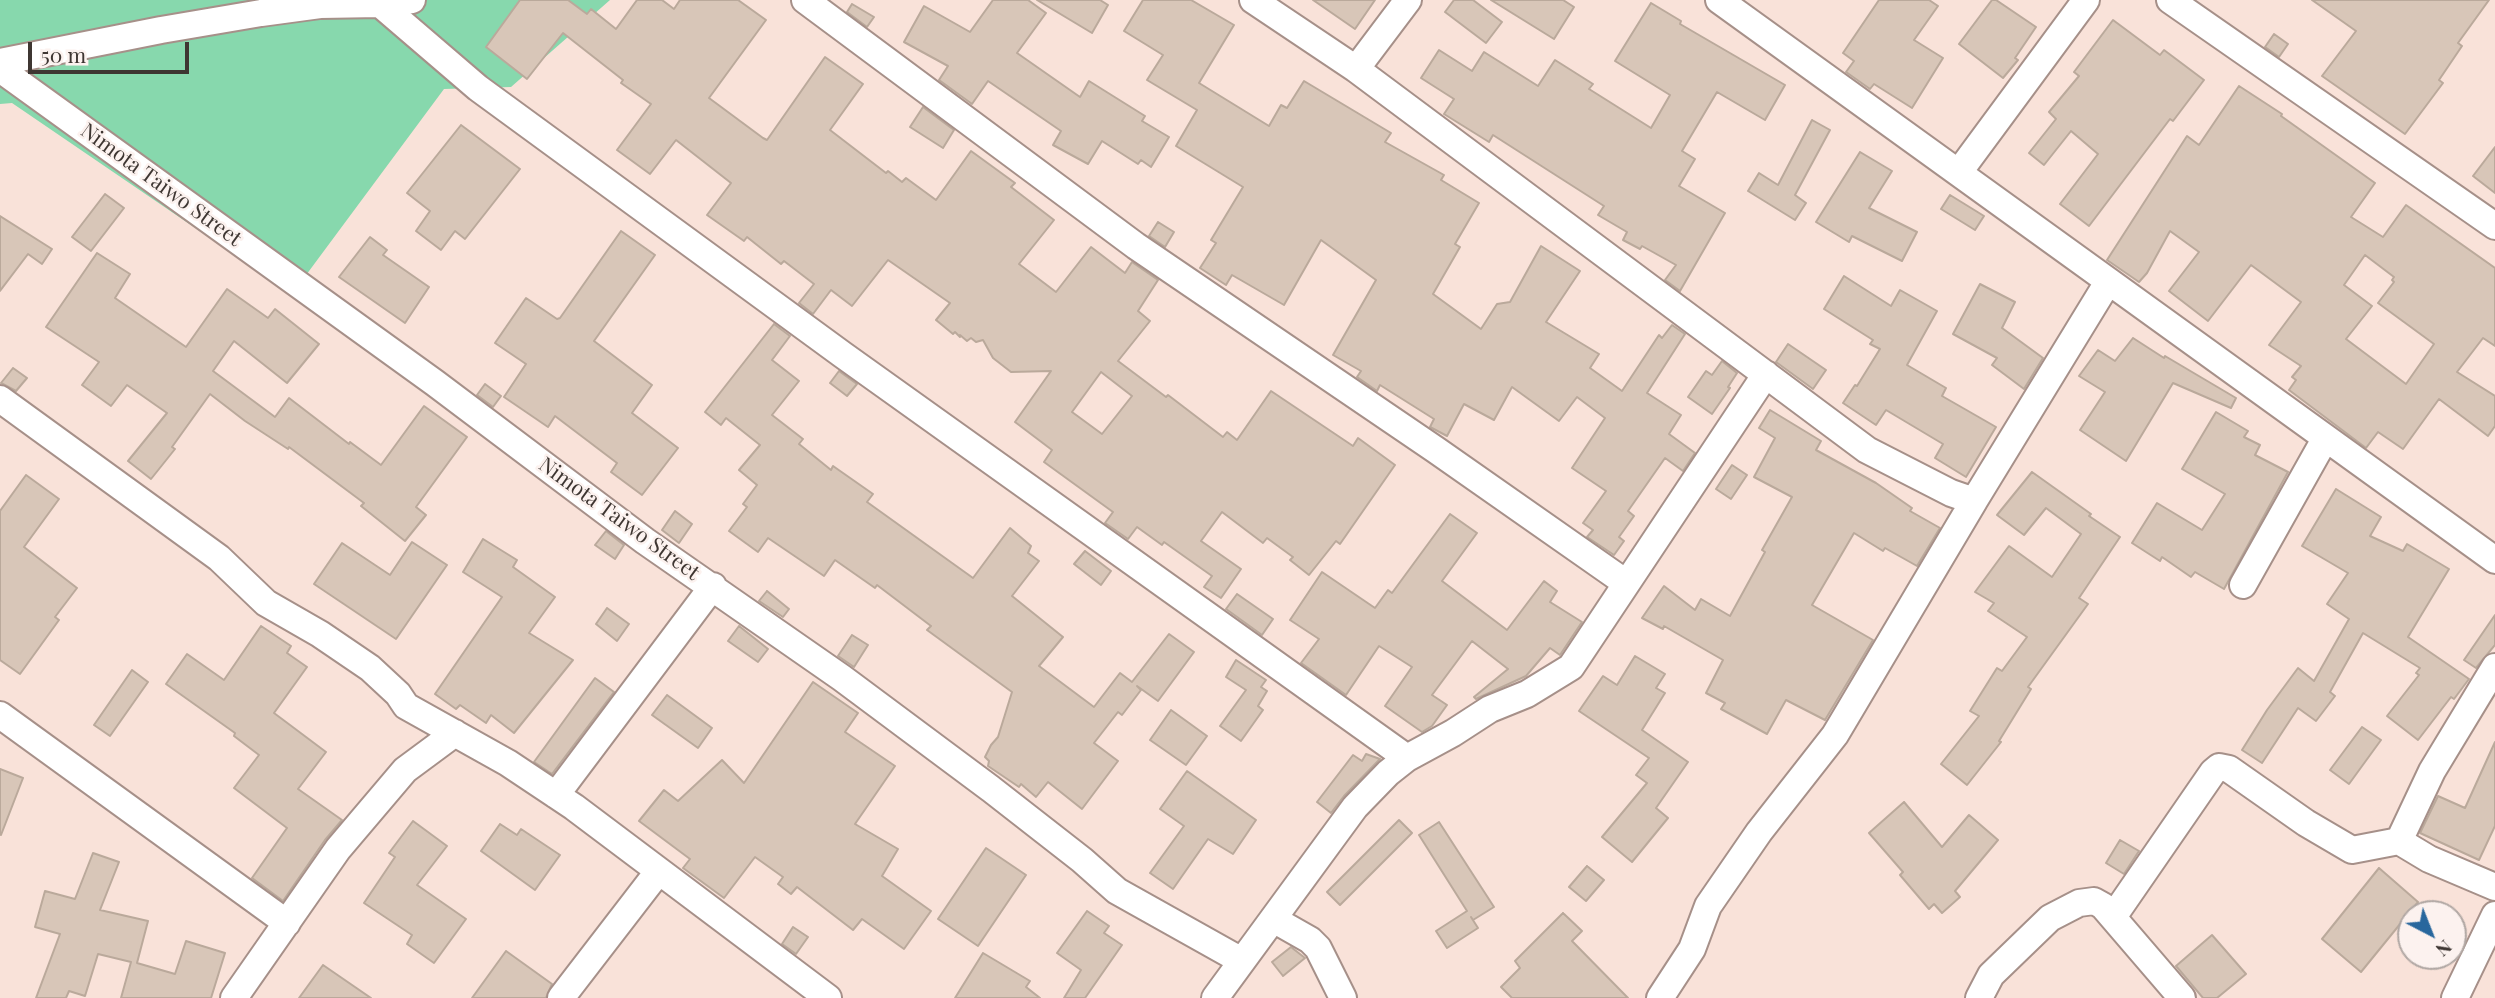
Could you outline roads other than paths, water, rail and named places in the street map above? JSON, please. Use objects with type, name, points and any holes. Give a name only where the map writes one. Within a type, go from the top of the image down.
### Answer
[{"type":"street","points":[[0,62],[261,13],[320,5],[380,5],[412,0]]},
{"type":"street","points":[[805,0],[1136,246],[1626,583]]},
{"type":"street","points":[[1253,0],[1356,69],[1867,450],[1974,502]]},
{"type":"street","points":[[1356,69],[1408,0]]},
{"type":"street","points":[[1719,0],[2495,559]]},
{"type":"street","points":[[1959,172],[2086,0]]},
{"type":"street","points":[[2170,0],[2495,226]]},
{"type":"street","points":[[380,5],[478,88],[854,363],[1407,758]]},
{"type":"street","name":"Nimota Taiwo Street","points":[[0,69],[435,383],[646,541],[842,678],[990,789],[1117,891],[1242,961]]},
{"type":"street","points":[[1660,998],[1692,949],[1708,906],[1759,832],[1835,736],[2108,282]]},
{"type":"street","points":[[1215,998],[1355,807],[1388,773],[1407,758],[1490,709],[1527,694],[1570,667],[1766,374]]},
{"type":"street","points":[[0,399],[219,558],[266,603],[320,634],[370,668],[398,694],[406,706],[508,763],[556,795],[828,998]]},
{"type":"street","points":[[2243,585],[2325,439]]},
{"type":"street","points":[[556,795],[713,586]]},
{"type":"street","points":[[2399,841],[2432,771],[2495,667]]},
{"type":"street","points":[[0,715],[286,923]]},
{"type":"street","points":[[234,998],[338,849],[405,770],[455,733]]},
{"type":"street","points":[[2113,917],[2213,772],[2220,767],[2230,769],[2306,823],[2352,850],[2399,841],[2429,859],[2495,887]]},
{"type":"street","points":[[561,998],[658,872]]},
{"type":"street","points":[[1979,998],[1991,975],[2050,918],[2079,903],[2094,901],[2113,917],[2182,998]]},
{"type":"street","points":[[2455,998],[2495,915]]},
{"type":"street","points":[[1273,919],[1310,940],[1318,948],[1343,998]]}]
